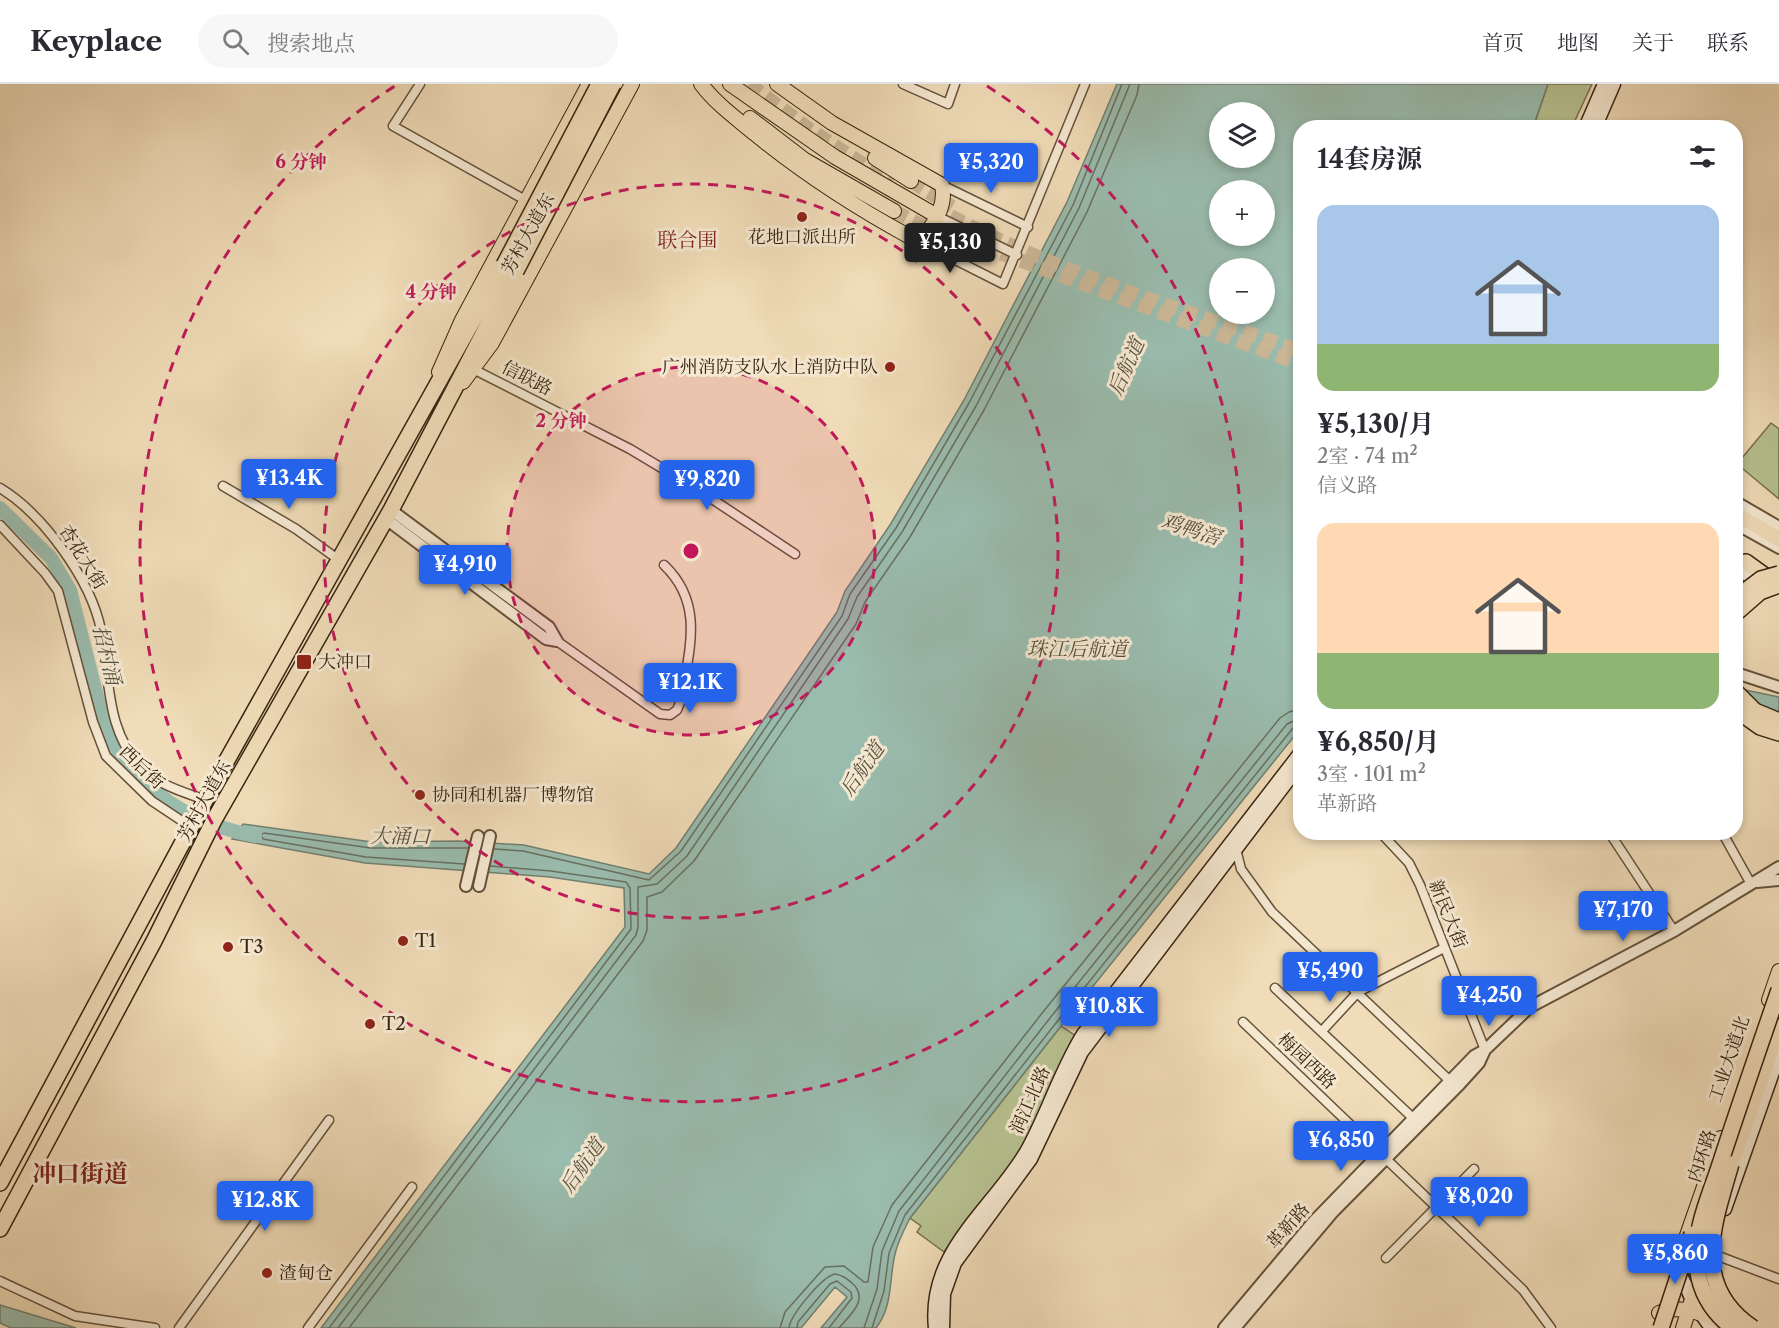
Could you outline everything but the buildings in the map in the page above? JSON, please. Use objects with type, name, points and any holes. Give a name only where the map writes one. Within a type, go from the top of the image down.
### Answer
[{"type":"highway","name":"芳村大道东","points":[[0,1229],[154,941],[212,825],[389,515],[450,398],[598,84]]},
{"type":"highway","name":"芳村大道东","points":[[0,1183],[197,815],[339,560],[435,389],[510,268],[613,84]]},
{"type":"highway","points":[[1743,564],[1779,585]]},
{"type":"highway","points":[[1743,592],[1761,579],[1779,575]]},
{"type":"highway","points":[[1750,578],[1779,594]]},
{"type":"highway","points":[[1743,605],[1760,592],[1779,585]]},
{"type":"highway","points":[[1743,699],[1755,711],[1779,721]]},
{"type":"highway","points":[[1743,715],[1760,727],[1779,733]]},
{"type":"highway","name":"内环路","points":[[1734,1328],[1715,1311],[1704,1294],[1696,1255],[1703,1218],[1778,983]]},
{"type":"highway","name":"内环路","points":[[1753,1328],[1728,1305],[1716,1282],[1711,1263],[1713,1226],[1772,1029]]},
{"type":"highway","points":[[1660,1321],[1740,1101]]},
{"type":"highway","points":[[1671,1328],[1694,1257],[1731,1164]]},
{"type":"main road","name":"芳村大道东","points":[[435,389],[451,342],[590,84]]},
{"type":"main road","points":[[590,84],[623,101]]},
{"type":"main road","name":"芳村大道东","points":[[450,398],[492,343],[632,84]]},
{"type":"main road","points":[[700,84],[713,99],[808,176],[910,237],[925,234],[937,216],[944,198],[942,186],[832,123],[777,84]]},
{"type":"main road","points":[[709,84],[797,154],[894,211]]},
{"type":"main road","points":[[730,84],[835,158],[937,216]]},
{"type":"main road","points":[[766,84],[825,127],[911,181]]},
{"type":"main road","points":[[1588,120],[1604,84]]},
{"type":"main road","points":[[1598,120],[1614,84]]},
{"type":"main road","points":[[1743,518],[1779,538]]},
{"type":"main road","points":[[1743,563],[1779,575]]},
{"type":"main road","name":"润江北路","points":[[935,1328],[934,1297],[944,1265],[1026,1152],[1078,1041],[1293,769]]},
{"type":"main road","name":"润江北路","points":[[943,1328],[944,1294],[950,1273],[962,1251],[1031,1159],[1082,1052],[1293,770]]},
{"type":"main road","name":"工业大道北","points":[[1683,1328],[1702,1308],[1733,1164],[1772,1029],[1778,983]]},
{"type":"main road","name":"工业大道北","points":[[1654,1328],[1660,1321],[1677,1263],[1718,1146],[1772,1029]]},
{"type":"main road","points":[[1702,1308],[1724,1211],[1779,1055]]},
{"type":"main road","points":[[1702,1308],[1700,1246],[1716,1190],[1718,1146]]},
{"type":"main road","points":[[1712,1260],[1710,1280],[1721,1303],[1736,1318],[1759,1328]]},
{"type":"main road","points":[[1677,1263],[1681,1279],[1702,1308],[1734,1328]]},
{"type":"main road","points":[[1660,1321],[1670,1309],[1702,1308]]},
{"type":"street","points":[[420,84],[393,126],[526,201]]},
{"type":"street","points":[[903,84],[915,86],[948,104],[955,84]]},
{"type":"street","points":[[910,237],[1003,284],[1029,227],[1085,84]]},
{"type":"street","points":[[942,186],[1029,227]]},
{"type":"street","points":[[937,216],[1017,255]]},
{"type":"street","name":"信联路","points":[[473,369],[630,448],[795,554]]},
{"type":"street","points":[[223,486],[296,530],[339,560]]},
{"type":"street","name":"杏花大街","points":[[0,488],[26,506],[41,523],[74,570],[95,608],[113,713],[128,749],[153,777],[197,815]]},
{"type":"street","points":[[1743,507],[1779,538]]},
{"type":"street","points":[[389,515],[546,639],[557,641],[660,714],[670,715],[677,710],[681,700],[692,630],[689,601],[677,577],[664,565]]},
{"type":"street","name":"西后街","points":[[0,525],[45,573],[58,591],[93,722],[106,756],[152,801],[197,815]]},
{"type":"street","points":[[1743,526],[1779,538]]},
{"type":"street","points":[[1743,568],[1750,578],[1743,594]]},
{"type":"street","points":[[1743,675],[1779,687]]},
{"type":"street","points":[[466,886],[484,836],[479,886]]},
{"type":"street","name":"新民大街","points":[[1387,840],[1409,863],[1485,1050]]},
{"type":"street","points":[[1614,840],[1674,931]]},
{"type":"street","points":[[1726,840],[1751,884],[1779,880]]},
{"type":"street","points":[[1236,849],[1241,869],[1272,912],[1450,1081]]},
{"type":"street","name":"革新路","points":[[1235,1328],[1318,1228],[1414,1119],[1474,1056],[1485,1050],[1530,1007],[1674,931],[1779,867]]},
{"type":"street","points":[[1322,1031],[1358,992],[1444,948]]},
{"type":"street","points":[[1275,988],[1414,1119]]},
{"type":"street","points":[[1716,1190],[1779,1007]]},
{"type":"street","name":"梅园西路","points":[[1243,1022],[1523,1290],[1551,1328]]},
{"type":"street","name":"革新路","points":[[1224,1328],[1313,1222],[1461,1084],[1479,1063],[1485,1050]]},
{"type":"street","points":[[179,1328],[329,1120]]},
{"type":"street","points":[[1386,1258],[1474,1169]]},
{"type":"street","points":[[308,1328],[412,1186]]},
{"type":"street","points":[[1712,1260],[1779,1279]]},
{"type":"street","points":[[0,1281],[75,1316],[155,1328]]},
{"type":"green space","points":[[1548,84],[1592,84],[1575,120],[1536,120]]},
{"type":"green space","points":[[1771,423],[1779,429],[1779,499],[1743,469],[1743,457]]},
{"type":"green space","points":[[1061,1026],[1076,1036],[1023,1147],[944,1252],[917,1232],[921,1226],[910,1218]]},
{"type":"water","name":"珠江后航道","points":[[1117,84],[1548,84],[1535,120],[1293,120],[1293,738],[910,1218],[896,1249],[888,1302],[876,1328],[821,1328],[847,1297],[835,1287],[801,1328],[321,1328],[625,927],[624,888],[550,877],[365,863],[232,839],[243,824],[372,842],[458,841],[524,845],[649,874],[676,848],[837,612],[845,591],[890,525],[964,400],[1067,202]]},
{"type":"water","points":[[1743,689],[1779,697],[1779,729],[1743,718]]},
{"type":"water","points":[[0,1305],[76,1328],[11,1328],[0,1323]]},
{"type":"waterway","name":"招村涌","points":[[0,508],[51,558],[70,590],[105,728],[117,750],[148,786],[166,800],[208,822],[255,836]]},
{"type":"tunnel","points":[[749,84],[809,129],[892,183]]},
{"type":"tunnel","points":[[911,181],[952,207]]},
{"type":"tunnel","points":[[932,206],[976,229],[1067,268],[1293,349]]},
{"type":"tunnel","points":[[894,211],[956,242]]},
{"type":"tunnel","points":[[926,216],[992,250],[1293,361]]},
{"type":"place","name":"花地口派出所","points":[[802,217]]},
{"type":"place","name":"广州消防支队水上消防中队","points":[[890,367]]},
{"type":"place","name":"大冲口","points":[[304,662]]},
{"type":"place","name":"协同和机器厂博物馆","points":[[420,795]]},
{"type":"place","name":"T1","points":[[403,941]]},
{"type":"place","name":"T3","points":[[228,947]]},
{"type":"place","name":"T2","points":[[370,1024]]},
{"type":"place","name":"渣甸仓","points":[[267,1273]]},
{"type":"district","name":"联合围","points":[[687,240]]},
{"type":"district","name":"冲口街道","points":[[80,1173]]},
{"type":"water label","name":"后航道","points":[[1126,367]]},
{"type":"water label","name":"鸡鸭滘","points":[[1191,529]]},
{"type":"water label","name":"后航道","points":[[862,769]]},
{"type":"water label","name":"大涌口","points":[[400,836]]},
{"type":"water label","name":"后航道","points":[[582,1166]]}]
